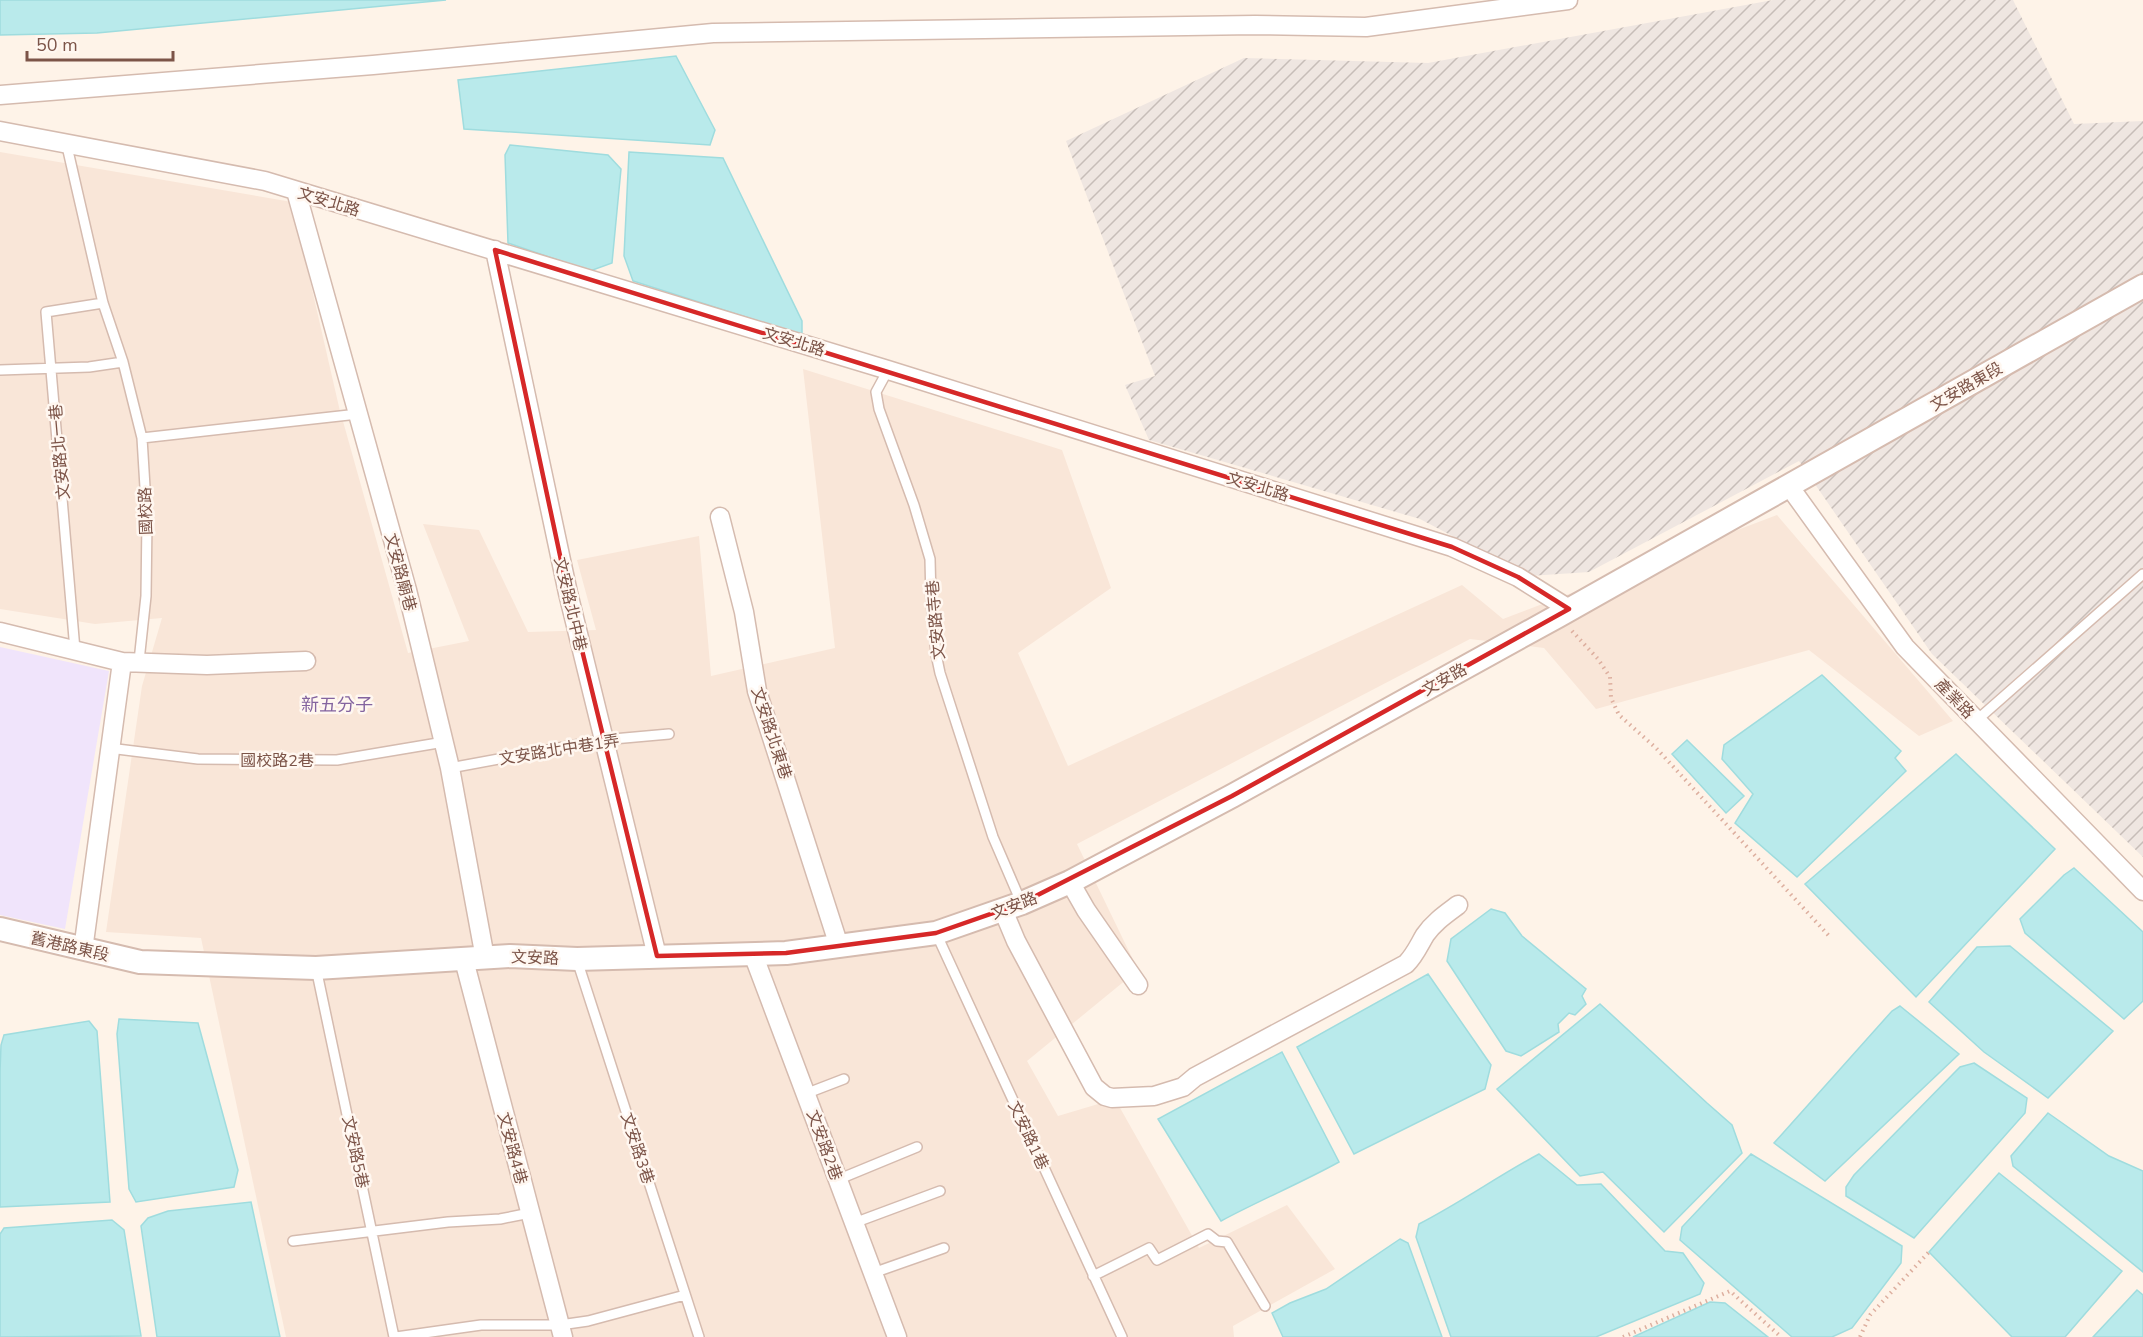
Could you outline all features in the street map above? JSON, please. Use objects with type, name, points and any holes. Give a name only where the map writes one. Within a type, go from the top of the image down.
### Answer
[{"type":"street","points":[[0,95],[361,66],[713,33],[1256,25],[1366,27],[1568,0]]},
{"type":"street","name":"文安北路","points":[[0,130],[265,181],[888,370],[1452,547],[1518,578],[1563,613]]},
{"type":"street","name":"文安路廟巷","points":[[296,191],[407,590],[444,742],[450,768],[474,959]]},
{"type":"street","name":"文安路北中巷","points":[[495,250],[568,593],[602,740],[657,956]]},
{"type":"street","name":"文安路東段","points":[[1789,486],[2143,286]]},
{"type":"street","name":"文安路","points":[[140,962],[316,968],[510,956],[577,958],[753,954],[839,946],[936,933],[1070,882],[1232,796],[1789,486]]},
{"type":"street","name":"產業路","points":[[1789,486],[1905,647],[2143,891]]},
{"type":"street","name":"文安路北東巷","points":[[720,517],[744,612],[757,691],[839,946]]},
{"type":"street","points":[[0,632],[130,662],[207,665],[306,661]]},
{"type":"street","name":"國校路","points":[[83,950],[109,748],[130,662]]},
{"type":"street","points":[[1070,882],[1086,910],[1138,985]]},
{"type":"street","points":[[1012,906],[1016,941],[1094,1087],[1105,1096],[1119,1098],[1154,1096],[1183,1087],[1196,1077],[1406,964],[1416,953],[1436,921],[1458,904]]},
{"type":"street","name":"舊港路東段","points":[[0,929],[140,962]]},
{"type":"street","name":"文安路2巷","points":[[753,954],[873,1273],[892,1336]]},
{"type":"street","name":"文安路4巷","points":[[474,959],[530,1213],[562,1331]]},
{"type":"lane","name":"國校路","points":[[66,142],[103,303],[123,363],[142,438],[147,520],[146,596],[130,662]]},
{"type":"lane","name":"文安路北一巷","points":[[75,650],[46,312],[103,303]]},
{"type":"lane","points":[[0,370],[89,367],[123,363]]},
{"type":"lane","name":"文安路寺巷","points":[[888,370],[876,392],[879,409],[914,505],[930,559],[931,600],[940,673],[993,837],[1012,906]]},
{"type":"lane","points":[[142,438],[358,414]]},
{"type":"lane","points":[[1977,720],[2143,574]]},
{"type":"lane","name":"文安路北中巷1弄","points":[[450,768],[602,740],[669,734]]},
{"type":"lane","name":"國校路2巷","points":[[109,748],[198,759],[337,760],[444,742]]},
{"type":"lane","name":"文安路1巷","points":[[936,933],[1122,1337]]},
{"type":"lane","name":"文安路3巷","points":[[577,958],[699,1337]]},
{"type":"lane","name":"文安路5巷","points":[[316,968],[395,1337]]},
{"type":"lane","points":[[806,1094],[844,1079]]},
{"type":"lane","points":[[837,1180],[917,1147]]},
{"type":"lane","points":[[854,1223],[940,1191]]},
{"type":"lane","points":[[293,1241],[448,1222],[500,1219],[530,1213]]},
{"type":"lane","points":[[1093,1276],[1149,1248],[1156,1260],[1208,1234],[1217,1241],[1227,1242],[1265,1306]]},
{"type":"lane","points":[[873,1273],[944,1248]]},
{"type":"lane","points":[[395,1337],[481,1325],[562,1331],[588,1321],[686,1295]]},
{"type":"path","points":[[1563,613],[1610,678],[1611,698],[1619,715],[1656,748],[1830,938]]},
{"type":"path","points":[[1860,1337],[1870,1315],[1929,1252]]},
{"type":"path","points":[[1623,1337],[1730,1291],[1781,1337]]},
{"type":"highlighted area","points":[[495,250],[1452,547],[1518,577],[1569,609],[1232,796],[1022,903],[936,933],[786,953],[657,956],[568,593]]},
{"type":"shaded area","points":[[1773,0],[2013,0],[2074,124],[2143,121],[2143,857],[1932,654],[1799,461],[1589,572],[1529,576],[1420,519],[1149,440],[1125,385],[1155,376],[1066,141],[1244,58],[1428,63]]},
{"type":"shaded area","points":[[0,152],[292,202],[339,407],[408,653],[469,641],[423,524],[479,530],[528,632],[596,630],[577,560],[699,536],[711,676],[835,648],[803,369],[1062,450],[1111,588],[1018,653],[1068,766],[1462,585],[1503,619],[1777,515],[1953,721],[1919,736],[1809,650],[1596,709],[1544,648],[1470,639],[1077,844],[1138,970],[1027,1061],[1058,1116],[1115,1099],[1199,1248],[1287,1205],[1335,1269],[1233,1326],[1234,1337],[286,1337],[201,938],[106,932],[142,686],[162,618],[95,624],[0,609]]},
{"type":"shaded area","points":[[0,647],[109,671],[65,929],[0,915]]},
{"type":"water","points":[[0,0],[446,0],[97,33],[0,35]]},
{"type":"water","points":[[676,56],[715,130],[710,145],[464,129],[458,80]]},
{"type":"water","points":[[510,145],[608,155],[621,169],[612,263],[590,271],[508,243],[505,155]]},
{"type":"water","points":[[629,152],[723,158],[802,321],[802,335],[633,281],[624,256]]},
{"type":"water","points":[[1822,675],[1901,751],[1895,758],[1906,771],[1797,877],[1735,823],[1753,794],[1722,759],[1724,745]]},
{"type":"water","points":[[1687,740],[1744,796],[1726,813],[1672,754]]},
{"type":"water","points":[[1956,754],[2055,849],[1916,997],[1805,884]]},
{"type":"water","points":[[2074,868],[2143,932],[2143,1001],[2124,1019],[2025,933],[2020,919]]},
{"type":"water","points":[[1491,909],[1505,913],[1522,936],[1586,989],[1582,996],[1586,1004],[1575,1015],[1569,1013],[1558,1024],[1559,1032],[1521,1056],[1506,1051],[1447,961],[1451,939]]},
{"type":"water","points":[[2010,946],[2113,1031],[2048,1098],[1984,1052],[1929,1002],[1977,947]]},
{"type":"water","points":[[1428,974],[1491,1065],[1485,1089],[1354,1154],[1297,1047]]},
{"type":"water","points":[[1600,1004],[1732,1125],[1742,1153],[1664,1232],[1603,1172],[1580,1176],[1497,1089]]},
{"type":"water","points":[[1900,1006],[1959,1054],[1825,1181],[1774,1143],[1892,1011]]},
{"type":"water","points":[[119,1019],[198,1023],[238,1170],[234,1187],[136,1202],[129,1189],[117,1034]]},
{"type":"water","points":[[89,1021],[97,1031],[110,1202],[0,1207],[0,1072],[1,1045],[4,1035]]},
{"type":"water","points":[[1282,1052],[1339,1162],[1221,1221],[1158,1119]]},
{"type":"water","points":[[1974,1063],[2027,1098],[2025,1113],[1914,1238],[1846,1196],[1846,1187],[1854,1175],[1960,1067]]},
{"type":"water","points":[[2048,1113],[2109,1156],[2143,1171],[2143,1272],[2013,1166],[2011,1156]]},
{"type":"water","points":[[1539,1154],[1577,1185],[1601,1184],[1665,1251],[1683,1253],[1704,1283],[1700,1294],[1596,1337],[1451,1337],[1416,1237],[1419,1224]]},
{"type":"water","points":[[1751,1154],[1902,1246],[1901,1263],[1852,1328],[1832,1337],[1792,1337],[1680,1240],[1682,1227]]},
{"type":"water","points":[[1999,1173],[2122,1271],[2065,1337],[2012,1337],[1929,1252]]},
{"type":"water","points":[[251,1202],[280,1337],[157,1337],[141,1226],[148,1218],[168,1211]]},
{"type":"water","points":[[112,1220],[124,1230],[141,1336],[0,1337],[0,1234],[4,1228]]},
{"type":"water","points":[[1400,1239],[1408,1243],[1442,1337],[1283,1337],[1272,1313],[1290,1303],[1326,1289]]},
{"type":"water","points":[[2137,1290],[2143,1295],[2143,1337],[2093,1337]]},
{"type":"water","points":[[1710,1302],[1725,1303],[1768,1337],[1633,1337]]},
{"type":"district","name":"新五分子","points":[[337,705]]}]
